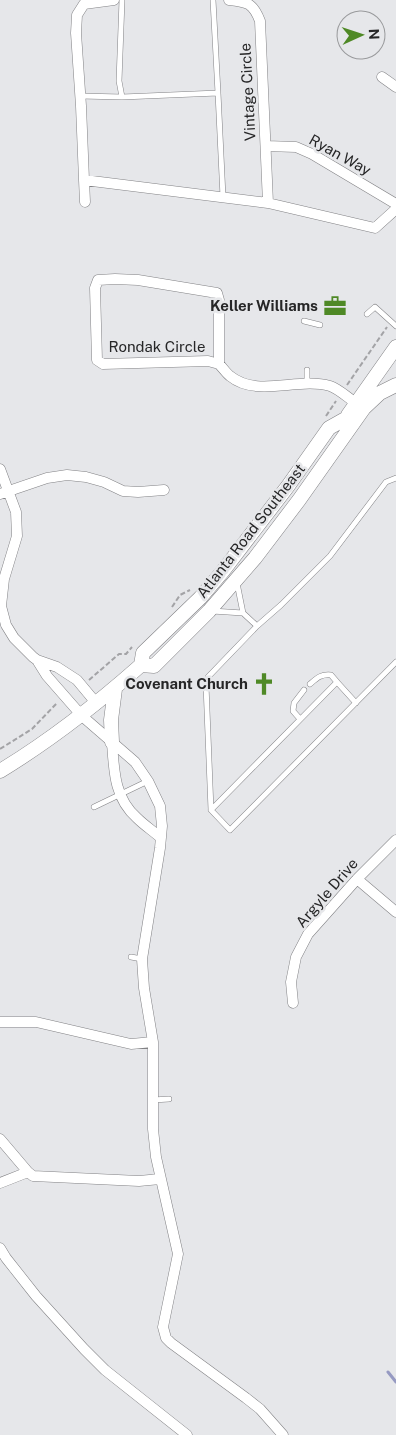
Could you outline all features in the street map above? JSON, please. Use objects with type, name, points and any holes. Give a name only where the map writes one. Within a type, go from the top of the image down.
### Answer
[{"type":"main road","name":"Atlanta Road Southeast","points":[[141,666],[143,653],[200,598],[266,515],[329,428],[345,419],[396,347]]},
{"type":"main road","points":[[342,440],[364,408],[380,393],[396,385]]},
{"type":"main road","name":"Atlanta Road Southeast","points":[[0,771],[82,716],[141,666],[154,666],[209,611],[294,506],[342,440],[345,419]]},
{"type":"main road","points":[[112,742],[115,688]]},
{"type":"street","points":[[85,202],[81,96],[76,33],[77,16],[84,4],[114,0]]},
{"type":"street","name":"Vintage Circle","points":[[229,0],[245,2],[255,8],[260,21],[268,203]]},
{"type":"street","points":[[382,77],[396,87]]},
{"type":"street","name":"Ryan Way","points":[[266,146],[296,147],[312,154],[396,204]]},
{"type":"street","points":[[84,180],[268,203],[376,228],[396,209]]},
{"type":"street","name":"Rondak Circle","points":[[219,364],[219,300],[217,294],[138,280],[98,280],[95,288],[97,360],[104,364],[208,361],[219,364],[230,376],[247,384],[258,386],[307,384],[331,387],[356,403]]},
{"type":"street","points":[[0,469],[4,493],[16,512],[17,536],[4,579],[1,606],[6,625],[14,638],[38,660],[47,676],[82,716],[135,762],[148,781],[160,806],[162,826],[151,873],[136,958],[144,988],[153,1042],[153,1129],[160,1179],[178,1254],[163,1327],[164,1334],[171,1343],[253,1403],[283,1435]]},
{"type":"street","points":[[4,493],[47,478],[67,475],[86,477],[104,482],[123,491],[164,490]]},
{"type":"street","points":[[38,660],[57,667],[77,680],[97,704]]},
{"type":"street","points":[[112,742],[116,783],[120,796],[136,817],[160,838]]},
{"type":"street","name":"Argyle Drive","points":[[293,1003],[291,982],[296,957],[308,934],[357,879],[396,840]]},
{"type":"street","points":[[357,879],[396,912]]},
{"type":"street","points":[[0,1022],[36,1022],[130,1044],[153,1042]]},
{"type":"street","points":[[0,1139],[33,1176],[139,1181],[160,1179]]},
{"type":"street","points":[[0,1183],[28,1172]]},
{"type":"street","points":[[0,1248],[36,1296],[84,1349],[105,1370],[187,1435]]},
{"type":"lane","points":[[122,0],[119,80],[122,97]]},
{"type":"lane","points":[[213,0],[222,197]]},
{"type":"lane","points":[[81,96],[122,97],[218,94]]},
{"type":"lane","points":[[367,314],[375,307],[396,326]]},
{"type":"lane","points":[[304,321],[320,325]]},
{"type":"lane","points":[[307,370],[307,384]]},
{"type":"lane","points":[[396,478],[386,482],[330,556],[257,626],[208,677],[206,685],[211,810],[230,830],[396,662]]},
{"type":"lane","points":[[236,580],[243,613],[257,626]]},
{"type":"lane","points":[[209,611],[243,613]]},
{"type":"lane","points":[[310,684],[319,676],[331,676],[356,703]]},
{"type":"lane","points":[[211,810],[337,682]]},
{"type":"lane","points":[[300,719],[293,710],[294,703],[304,690]]},
{"type":"lane","points":[[94,807],[148,781]]},
{"type":"lane","points":[[153,1100],[169,1099]]},
{"type":"path","points":[[325,416],[392,321]]},
{"type":"path","points":[[171,609],[180,595],[194,588]]},
{"type":"path","points":[[81,685],[119,654],[126,654],[132,646]]},
{"type":"path","points":[[0,749],[32,729],[55,704],[67,698]]},
{"type":"waterway","points":[[388,1372],[396,1382]]},
{"type":"place","name":"Keller Williams","points":[[335,306]]},
{"type":"place","name":"Covenant Church","points":[[264,684]]}]
